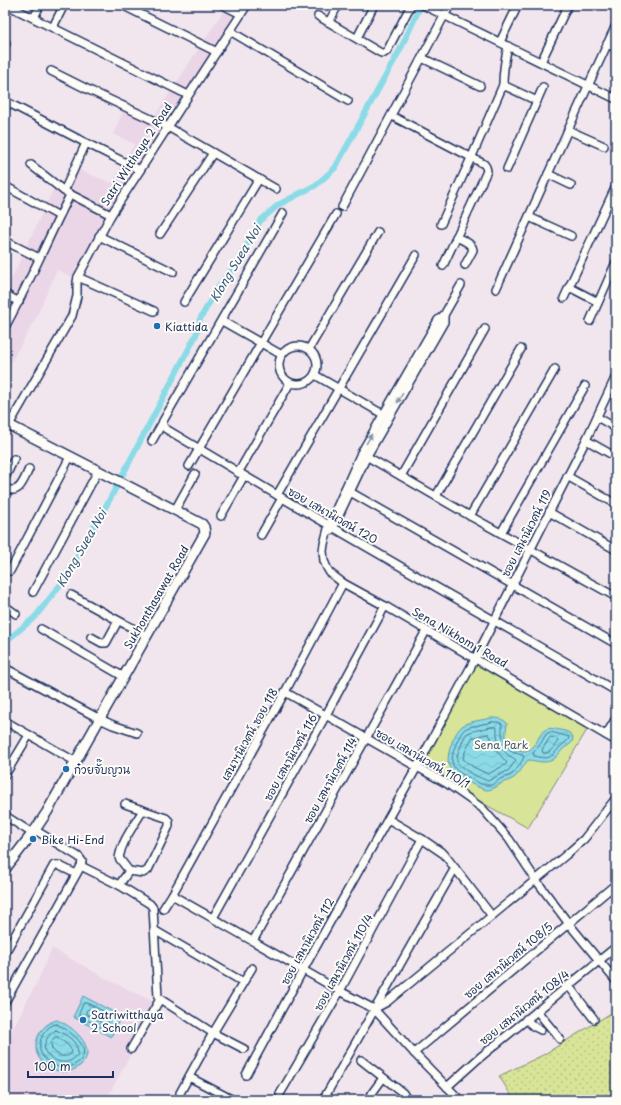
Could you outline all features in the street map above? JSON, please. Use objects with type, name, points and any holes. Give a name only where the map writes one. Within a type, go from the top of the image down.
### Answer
[{"type":"main road","name":"Sukhonthasawat Road","points":[[5,869],[34,832],[47,812],[205,533],[204,526],[202,524],[7,424]]},
{"type":"street","points":[[34,18],[40,5]]},
{"type":"street","points":[[53,27],[64,5]]},
{"type":"street","points":[[122,5],[217,52]]},
{"type":"street","points":[[223,5],[241,14]]},
{"type":"street","name":"Satri Witthaya 2 Road","points":[[31,165],[67,193],[111,215],[247,5]]},
{"type":"street","points":[[329,22],[338,5]]},
{"type":"street","points":[[318,16],[381,53],[384,53],[387,51],[411,5]]},
{"type":"street","points":[[423,5],[616,99]]},
{"type":"street","points":[[342,208],[450,5]]},
{"type":"street","points":[[500,42],[518,5]]},
{"type":"street","points":[[541,62],[568,5]]},
{"type":"street","points":[[10,6],[188,95]]},
{"type":"street","points":[[357,38],[373,7]]},
{"type":"street","points":[[496,289],[616,25]]},
{"type":"street","points":[[230,31],[348,102]]},
{"type":"street","points":[[607,44],[616,48]]},
{"type":"street","points":[[441,224],[503,85],[504,62],[508,46]]},
{"type":"street","points":[[422,58],[480,86]]},
{"type":"street","points":[[51,71],[168,127],[276,189]]},
{"type":"street","points":[[503,85],[537,101]]},
{"type":"street","points":[[507,169],[543,87]]},
{"type":"street","points":[[5,101],[140,170]]},
{"type":"street","points":[[392,116],[472,156],[486,167],[487,171],[443,266]]},
{"type":"street","points":[[568,130],[604,146]]},
{"type":"street","points":[[5,327],[19,302],[59,216],[86,143]]},
{"type":"street","points":[[160,234],[213,153]]},
{"type":"street","points":[[548,174],[571,185]]},
{"type":"street","points":[[184,302],[258,179]]},
{"type":"street","points":[[5,186],[59,216]]},
{"type":"street","points":[[564,298],[616,186]]},
{"type":"street","points":[[152,441],[283,213]]},
{"type":"street","points":[[189,466],[336,214]]},
{"type":"street","points":[[7,424],[72,316],[77,296],[78,276],[111,215]]},
{"type":"street","points":[[529,217],[571,236]]},
{"type":"street","points":[[309,349],[378,232]]},
{"type":"street","points":[[99,236],[173,272]]},
{"type":"street","points":[[456,237],[470,244],[473,250],[465,265]]},
{"type":"street","points":[[5,240],[39,258]]},
{"type":"street","points":[[260,535],[279,497],[339,389],[416,255]]},
{"type":"street","points":[[590,321],[616,262]]},
{"type":"street","points":[[78,276],[154,311]]},
{"type":"street","name":"Sena Nikhom 1 Road","points":[[461,285],[444,315],[438,320],[364,455],[327,534],[323,551],[327,568],[330,573],[343,583],[616,741]]},
{"type":"street","points":[[569,288],[598,302]]},
{"type":"street","points":[[5,294],[19,302]]},
{"type":"street","points":[[222,321],[282,355]]},
{"type":"street","points":[[401,476],[485,329]]},
{"type":"street","points":[[296,346],[309,349],[314,353],[318,364],[318,370],[312,380],[301,385],[295,385],[285,380],[279,366],[282,355],[288,349],[296,346]]},
{"type":"street","points":[[436,496],[521,349]]},
{"type":"street","points":[[470,516],[555,368]]},
{"type":"street","points":[[315,375],[386,416]]},
{"type":"street","name":"ซอย เสนานิเวศน์ 119","points":[[453,698],[495,621],[586,440],[616,376]]},
{"type":"street","points":[[221,516],[241,474],[290,383]]},
{"type":"street","points":[[501,533],[586,386]]},
{"type":"street","points":[[597,417],[616,428]]},
{"type":"street","name":"ซอย เสนานิเวศน์ 120","points":[[163,424],[166,429],[279,497],[616,691]]},
{"type":"street","points":[[586,440],[616,457]]},
{"type":"street","points":[[364,455],[616,597]]},
{"type":"street","points":[[10,571],[70,456]]},
{"type":"street","points":[[5,478],[14,459]]},
{"type":"street","points":[[5,488],[10,491],[18,489],[29,469]]},
{"type":"street","points":[[33,592],[98,471]]},
{"type":"street","points":[[175,510],[195,474]]},
{"type":"street","points":[[567,476],[616,504]]},
{"type":"street","points":[[347,491],[616,644]]},
{"type":"street","points":[[549,512],[616,550]]},
{"type":"street","name":"เสนาฯนิเวศน์ ซอย 118","points":[[163,910],[285,692],[343,583]]},
{"type":"street","points":[[71,595],[147,636]]},
{"type":"street","points":[[5,606],[16,614]]},
{"type":"street","name":"ซอย เสนานิเวศน์ 116","points":[[213,918],[385,606]]},
{"type":"street","points":[[91,637],[102,643],[106,642],[118,621]]},
{"type":"street","points":[[41,629],[124,677]]},
{"type":"street","name":"ซอย เสนานิเวศน์ 114","points":[[253,941],[426,631]]},
{"type":"street","points":[[5,668],[100,719],[136,733]]},
{"type":"street","name":"ซอย เสนานิเวศน์ 110/1","points":[[285,692],[446,783],[482,808],[509,839],[568,924],[616,981]]},
{"type":"street","name":"ซอย เสนานิเวศน์ 112","points":[[246,1075],[417,767],[453,698]]},
{"type":"street","points":[[606,735],[616,718]]},
{"type":"street","points":[[5,721],[76,762]]},
{"type":"street","points":[[5,775],[29,735]]},
{"type":"street","points":[[374,1009],[387,1002],[584,839],[616,798]]},
{"type":"street","points":[[125,804],[143,810],[166,818],[169,821],[169,826],[148,870],[143,873],[129,871],[119,858],[123,843],[143,810]]},
{"type":"street","points":[[5,1002],[81,866],[82,861],[80,857],[7,817]]},
{"type":"street","points":[[388,819],[444,854],[492,916]]},
{"type":"street","name":"ซอย เสนานิเวศน์ 110/4","points":[[280,1094],[340,991],[422,839]]},
{"type":"street","points":[[5,953],[54,865],[58,864],[76,874]]},
{"type":"street","points":[[81,866],[119,885],[150,904],[152,908],[154,930],[158,997],[160,1000],[213,1033],[244,1049]]},
{"type":"street","points":[[323,1100],[455,868]]},
{"type":"street","points":[[119,885],[129,871]]},
{"type":"street","name":"ซอย เสนานิเวศน์ 108/5","points":[[414,1053],[616,884]]},
{"type":"street","points":[[172,895],[374,1009],[460,1100]]},
{"type":"street","points":[[154,930],[243,982]]},
{"type":"street","name":"ซอย เสนานิเวศน์ 108/4","points":[[447,1086],[526,1019],[616,947]]},
{"type":"street","points":[[180,1093],[213,1033],[252,968]]},
{"type":"street","points":[[568,986],[594,1019]]},
{"type":"street","points":[[131,1049],[160,1000]]},
{"type":"street","points":[[537,1011],[560,1039]]},
{"type":"street","points":[[526,1019],[532,1026],[541,1030]]},
{"type":"street","points":[[361,1060],[403,1094],[406,1100]]},
{"type":"street","points":[[189,1077],[233,1100]]},
{"type":"street","points":[[367,1100],[383,1078]]},
{"type":"shaded area","points":[[227,5],[242,5],[130,179],[74,278],[57,270],[36,318],[5,373],[5,319],[14,304],[5,298],[5,292],[57,181],[69,188],[79,170],[112,183],[134,144],[113,134],[123,111],[150,123]]},
{"type":"shaded area","name":"Satriwitthaya 2 School","points":[[52,948],[105,978],[158,1004],[106,1100],[5,1100],[5,1043],[38,980]]},
{"type":"green space","name":"Sena Park","points":[[475,659],[590,725],[528,828],[417,767]]},
{"type":"green space","points":[[616,1010],[616,1100],[514,1100],[499,1076],[543,1055]]},
{"type":"water","points":[[491,718],[501,719],[507,723],[506,734],[508,740],[510,744],[518,750],[526,751],[530,749],[534,746],[541,733],[552,728],[569,733],[573,737],[572,742],[551,761],[544,762],[528,760],[514,778],[492,789],[483,789],[466,781],[455,773],[449,766],[448,756],[454,737],[464,725],[470,722]]},
{"type":"water","points":[[83,996],[121,1016],[111,1037],[73,1017]]},
{"type":"water","points":[[57,1020],[72,1028],[84,1042],[87,1049],[87,1056],[83,1063],[70,1071],[65,1072],[54,1070],[41,1060],[36,1051],[39,1034],[47,1025]]},
{"type":"waterway","name":"Klong Suea Noi","points":[[5,642],[35,617],[64,580],[111,497],[196,335],[200,319],[217,289],[239,260],[260,221],[278,205],[316,185],[335,168],[401,48],[421,5]]},
{"type":"place","name":"Kiattida","points":[[157,326]]},
{"type":"place","name":"ก๋วยจั๊บญวน","points":[[66,769]]},
{"type":"place","name":"Bike Hi-End","points":[[33,839]]},
{"type":"place","name":"Satriwitthaya 2 School","points":[[83,1020]]}]
